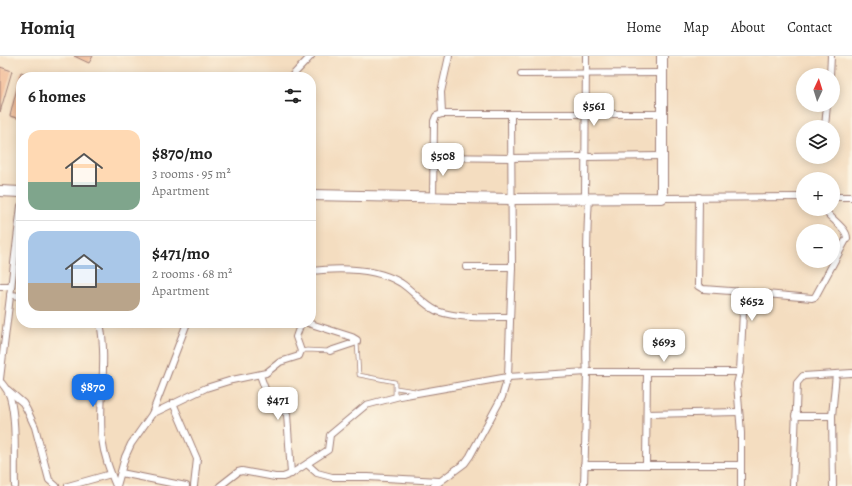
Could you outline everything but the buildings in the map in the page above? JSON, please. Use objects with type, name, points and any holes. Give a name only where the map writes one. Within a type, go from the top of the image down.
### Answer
[{"type":"main road","points":[[316,195],[511,199],[662,198],[662,56]]},
{"type":"main road","points":[[0,191],[16,192]]},
{"type":"street","points":[[296,72],[312,56]]},
{"type":"street","points":[[442,56],[448,58],[441,92],[442,114]]},
{"type":"street","points":[[584,486],[587,372],[587,199],[585,157],[586,56]]},
{"type":"street","points":[[830,68],[831,56]]},
{"type":"street","points":[[521,74],[662,73]]},
{"type":"street","points":[[433,198],[434,121],[436,116],[442,114],[662,114]]},
{"type":"street","points":[[307,464],[317,473],[332,477],[368,477],[437,484],[464,463],[470,456],[502,397],[508,377],[512,267],[512,115]]},
{"type":"street","points":[[434,157],[511,158],[662,156]]},
{"type":"street","points":[[662,198],[796,197]]},
{"type":"street","points":[[840,197],[852,197]]},
{"type":"street","points":[[699,198],[698,286],[702,289],[812,298],[815,297],[847,238],[846,232],[829,216]]},
{"type":"street","points":[[16,242],[0,380],[27,410],[38,436],[49,480],[56,486]]},
{"type":"street","points":[[466,267],[512,267]]},
{"type":"street","points":[[316,271],[352,271],[383,276],[400,283],[436,310],[457,315],[510,317]]},
{"type":"street","points":[[0,286],[10,286]]},
{"type":"street","points":[[741,486],[737,384],[740,372],[744,292]]},
{"type":"street","points":[[10,295],[16,296]]},
{"type":"street","points":[[316,325],[352,336],[357,342],[330,351]]},
{"type":"street","points":[[100,328],[102,344],[102,439],[107,462],[117,486]]},
{"type":"street","points":[[117,486],[125,457],[131,444],[152,414],[185,328]]},
{"type":"street","points":[[152,414],[206,388],[232,380],[260,375],[270,371],[280,362],[299,356],[301,351],[296,337],[299,328]]},
{"type":"street","points":[[220,486],[238,472],[242,471],[275,477],[291,474],[328,450],[330,435],[366,405],[422,392],[508,377],[587,372],[740,372]]},
{"type":"street","points":[[646,466],[647,372]]},
{"type":"street","points":[[793,486],[795,416],[797,383],[799,378],[803,376],[852,373]]},
{"type":"street","points":[[833,486],[832,416],[836,374]]},
{"type":"street","points":[[260,375],[268,397],[287,414],[291,474]]},
{"type":"street","points":[[8,390],[13,418],[15,486]]},
{"type":"street","points":[[173,403],[197,459],[194,486]]},
{"type":"street","points":[[647,414],[739,412]]},
{"type":"street","points":[[795,416],[832,416]]},
{"type":"street","points":[[584,465],[741,465]]},
{"type":"street","points":[[121,473],[186,486]]},
{"type":"street","points":[[68,486],[111,474]]},
{"type":"lane","points":[[357,342],[359,375],[394,382],[396,388],[395,398]]},
{"type":"lane","points":[[301,351],[330,351]]},
{"type":"lane","points":[[396,388],[422,392]]}]
